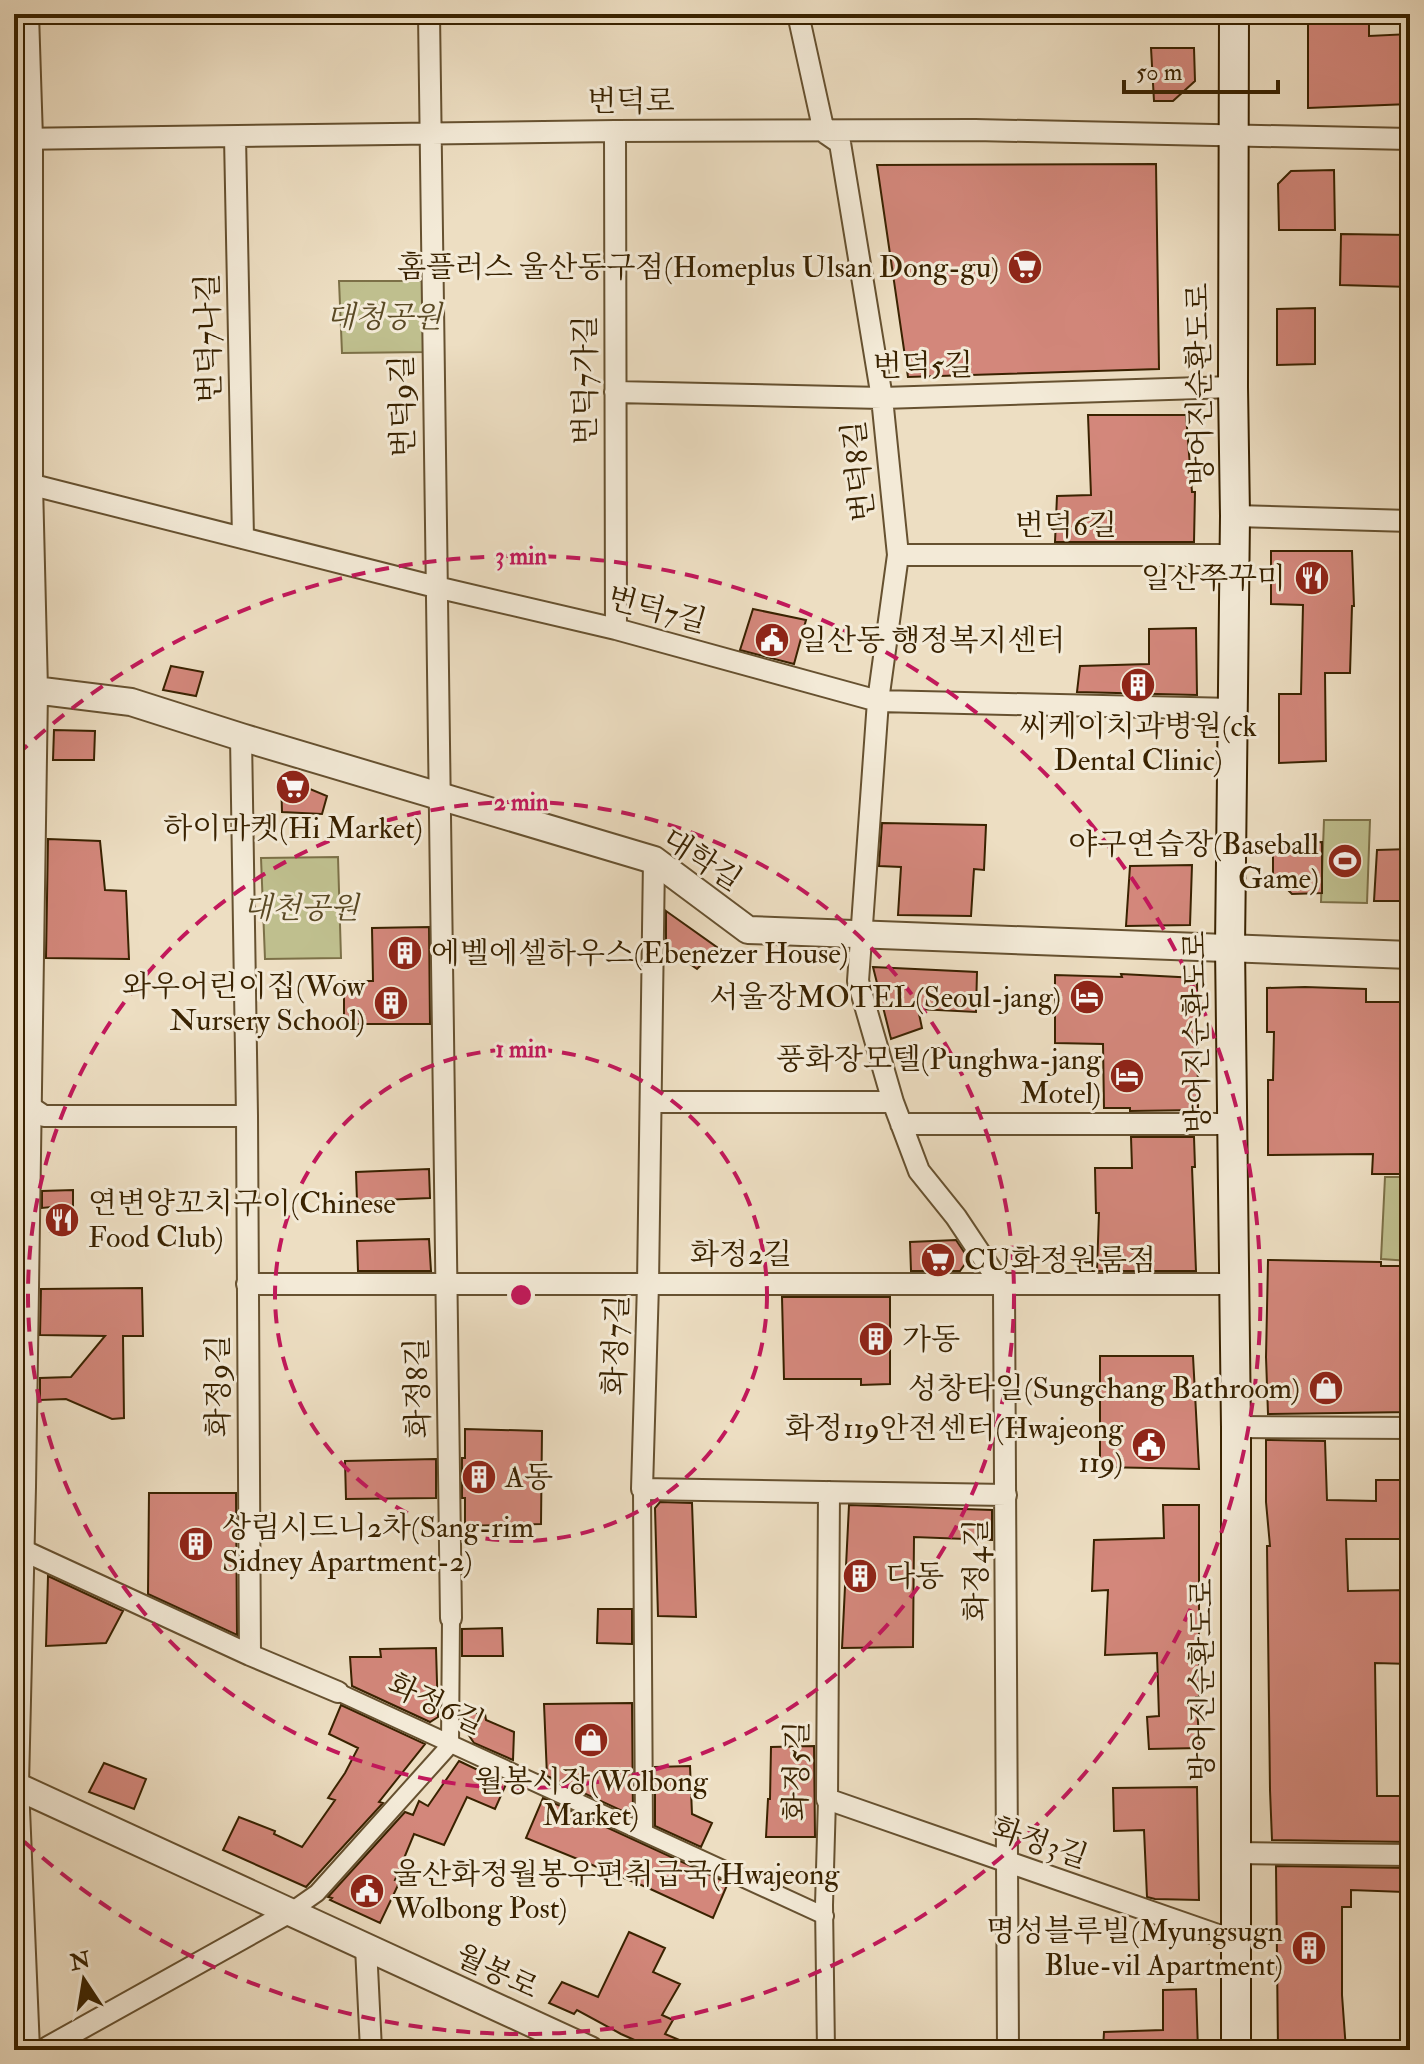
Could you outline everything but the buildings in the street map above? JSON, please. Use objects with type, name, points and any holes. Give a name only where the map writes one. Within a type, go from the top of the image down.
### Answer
[{"type":"main road","name":"방어진순환도로","points":[[1234,14],[1235,555],[1230,947],[1236,1427],[1236,2050]]},
{"type":"street","points":[[25,14],[22,139],[24,690],[20,1549],[14,1785],[38,2046],[290,1912],[317,1893],[450,1745]]},
{"type":"street","name":"번덕9길","points":[[429,14],[440,798]]},
{"type":"street","name":"번덕8길","points":[[798,14],[824,132],[840,143],[882,398],[898,555],[878,701],[861,934]]},
{"type":"street","name":"번덕로","points":[[22,139],[975,130],[1410,139]]},
{"type":"street","name":"번덕7가길","points":[[615,131],[616,629]]},
{"type":"street","name":"번덕7나길","points":[[235,137],[243,538]]},
{"type":"street","name":"번덕5길","points":[[615,392],[882,398],[1233,387]]},
{"type":"street","name":"번덕7길","points":[[22,484],[616,629],[878,701],[1233,709]]},
{"type":"street","points":[[1235,516],[1410,521]]},
{"type":"street","name":"번덕6길","points":[[898,555],[1235,555]]},
{"type":"street","name":"대학길","points":[[24,690],[131,702],[440,798],[654,860],[748,930],[1410,955]]},
{"type":"street","name":"화정9길","points":[[241,737],[250,1655]]},
{"type":"street","name":"화정8길","points":[[440,798],[450,1745]]},
{"type":"street","name":"화정7길","points":[[644,1832],[642,1489],[654,860]]},
{"type":"street","name":"화정4길","points":[[861,934],[858,981],[893,1102],[919,1171],[956,1217],[1004,1289],[1008,2050]]},
{"type":"street","points":[[651,1102],[893,1102]]},
{"type":"street","points":[[21,1106],[44,1116],[247,1116]]},
{"type":"street","points":[[901,1124],[1232,1124]]},
{"type":"street","name":"화정2길","points":[[247,1284],[1234,1284]]},
{"type":"street","points":[[1236,1427],[1410,1428]]},
{"type":"street","points":[[642,1489],[1006,1495]]},
{"type":"street","name":"화정5길","points":[[826,2050],[829,1492]]},
{"type":"street","name":"화정6길","points":[[20,1549],[825,1916]]},
{"type":"street","name":"월봉로","points":[[14,1785],[590,2050]]},
{"type":"street","name":"화정3길","points":[[827,1799],[1235,1941]]},
{"type":"street","points":[[1235,1853],[1410,1855]]},
{"type":"street","points":[[366,1947],[371,2050]]},
{"type":"green space","name":"대청공원","points":[[339,281],[429,281],[428,352],[342,353]]},
{"type":"green space","name":"야구연습장(Baseball Game)","points":[[1324,820],[1370,820],[1367,903],[1321,902]]},
{"type":"green space","name":"대천공원","points":[[338,857],[341,958],[265,959],[261,858]]},
{"type":"green space","points":[[1385,1177],[1410,1177],[1410,1261],[1381,1259]]},
{"type":"place","name":"홈플러스 울산동구점(Homeplus Ulsan Dong-gu)","points":[[1025,267]]},
{"type":"place","name":"일산쭈꾸미","points":[[1312,578]]},
{"type":"place","name":"일산동 행정복지센터","points":[[772,640]]},
{"type":"place","name":"씨케이치과병원(ck Dental Clinic)","points":[[1138,685]]},
{"type":"place","name":"하이마켓(Hi Market)","points":[[293,787]]},
{"type":"place","name":"야구연습장(Baseball Game)","points":[[1345,861]]},
{"type":"place","name":"에벨에셀하우스(Ebenezer House)","points":[[405,953]]},
{"type":"place","name":"서울장MOTEL(Seoul-jang)","points":[[1087,997]]},
{"type":"place","name":"와우어린이집(Wow Nursery School)","points":[[391,1003]]},
{"type":"place","name":"풍화장모텔(Punghwa-jang Motel)","points":[[1127,1076]]},
{"type":"place","name":"연변양꼬치구이(Chinese Food Club)","points":[[62,1220]]},
{"type":"place","name":"CU화정원룸점","points":[[938,1260]]},
{"type":"place","name":"가동","points":[[876,1339]]},
{"type":"place","name":"성창타일(Sungchang Bathroom)","points":[[1326,1388]]},
{"type":"place","name":"화정119안전센터(Hwajeong 119)","points":[[1149,1445]]},
{"type":"place","name":"A동","points":[[479,1477]]},
{"type":"place","name":"상림시드니2차(Sang-rim Sidney Apartment-2)","points":[[196,1544]]},
{"type":"place","name":"다동","points":[[860,1576]]},
{"type":"place","name":"월봉시장(Wolbong Market)","points":[[591,1740]]},
{"type":"place","name":"울산화정월봉우편취급국(Hwajeong Wolbong Post)","points":[[367,1891]]},
{"type":"place","name":"명성블루빌(Myungsugn Blue-vil Apartment)","points":[[1309,1948]]}]
